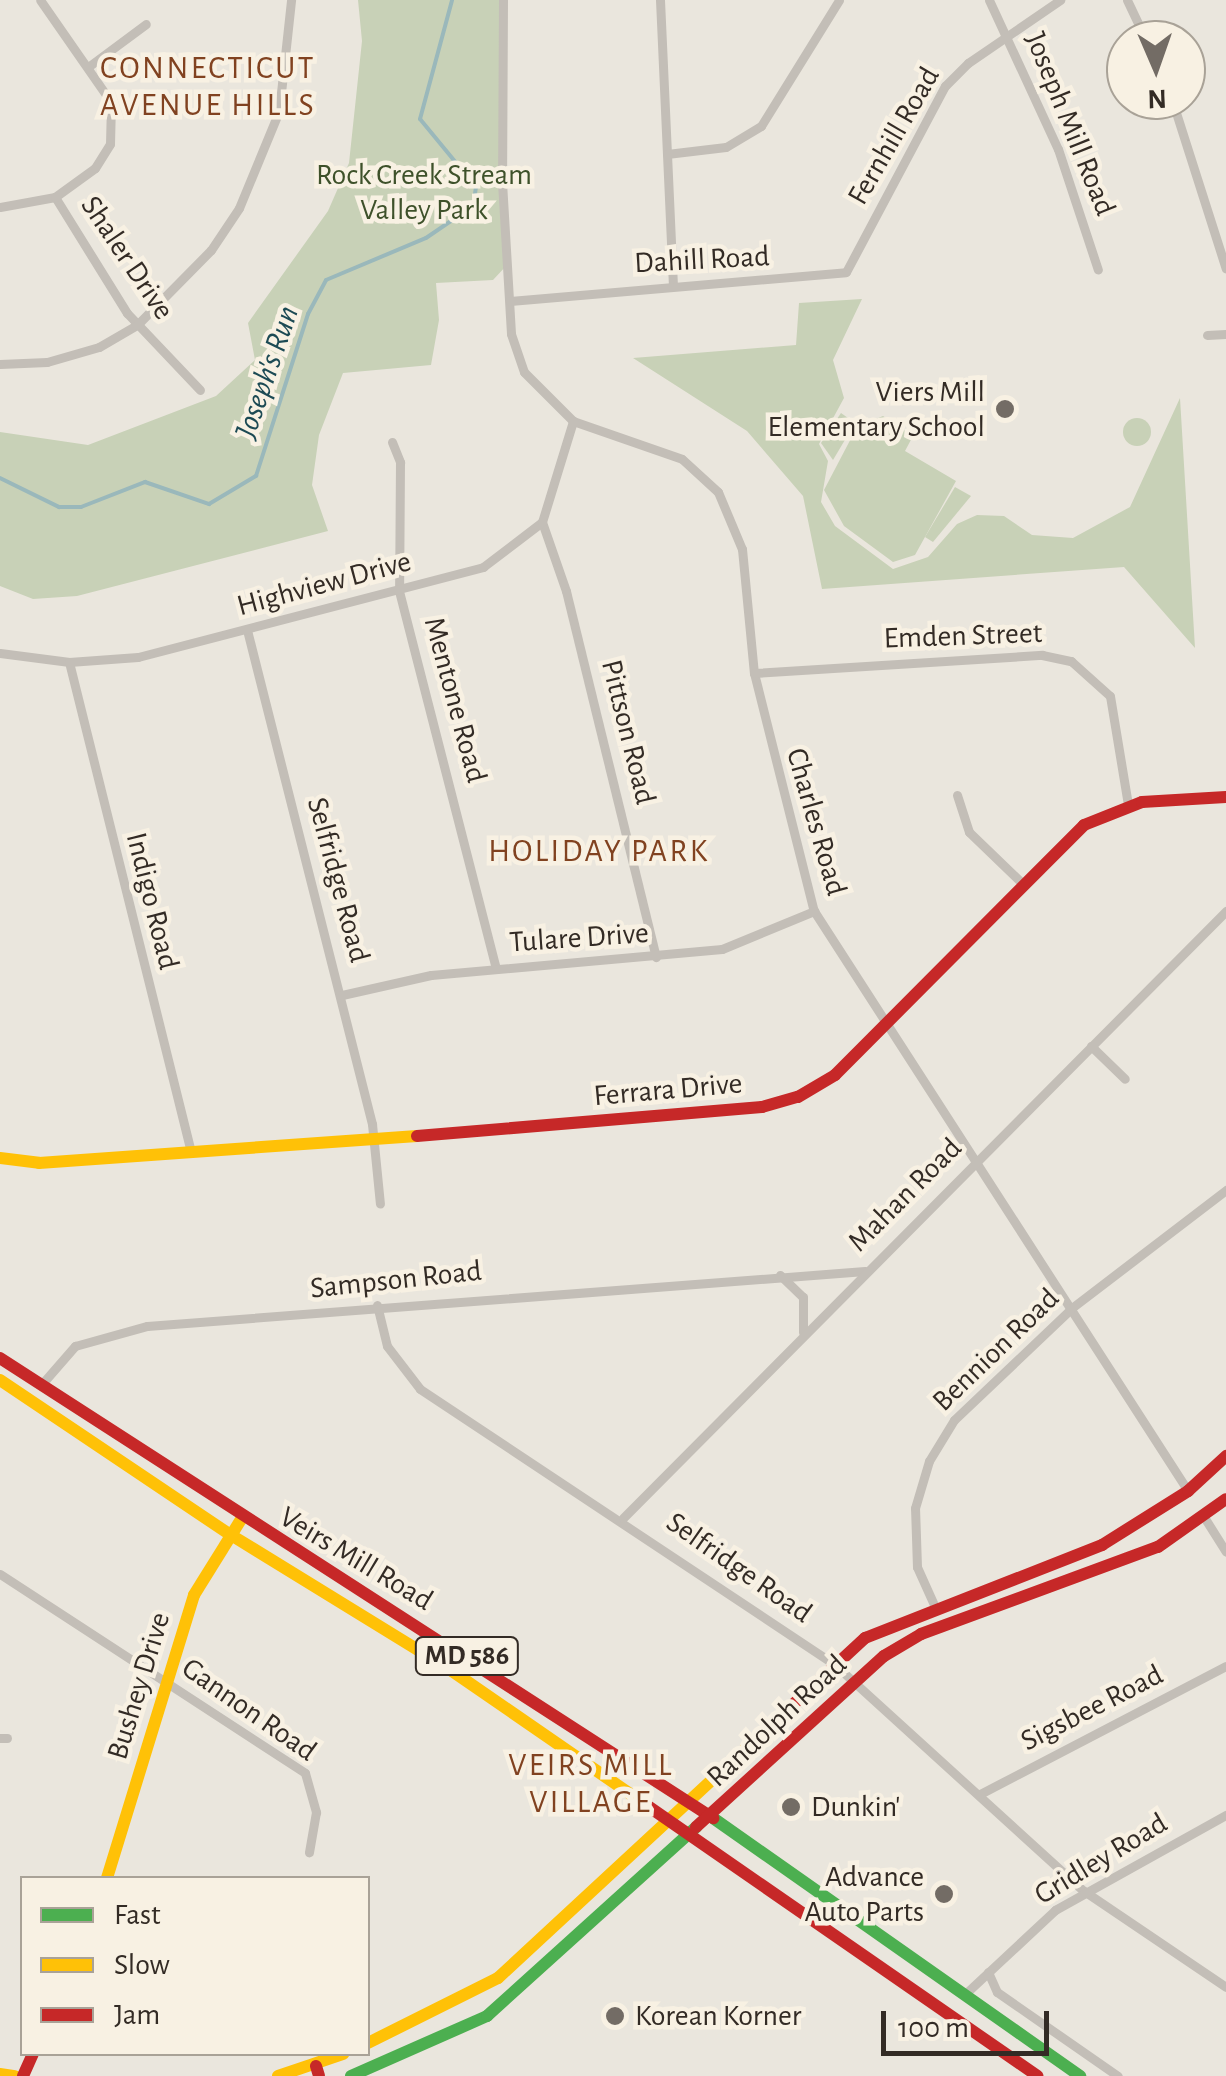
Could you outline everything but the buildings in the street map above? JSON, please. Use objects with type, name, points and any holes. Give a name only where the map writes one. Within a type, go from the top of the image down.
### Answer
[{"type":"main road","name":"Ferrara Drive","points":[[0,1158],[39,1162],[376,1140],[762,1108],[798,1097],[835,1075],[1084,825],[1128,805],[1226,797]]},
{"type":"main road","name":"Veirs Mill Road","points":[[0,1358],[242,1518],[687,1801],[1080,2076]]},
{"type":"main road","name":"Veirs Mill Road","points":[[0,1380],[231,1535],[452,1671],[1036,2076]]},
{"type":"main road","name":"Randolph Road","points":[[370,2042],[498,1978],[833,1663],[866,1638],[936,1607],[1102,1546],[1188,1491],[1226,1456]]},
{"type":"main road","name":"Randolph Road","points":[[351,2076],[487,2016],[710,1819],[855,1682],[921,1634],[1069,1585],[1158,1548],[1226,1498]]},
{"type":"main road","name":"Bushey Drive","points":[[107,1876],[164,1680],[194,1595],[242,1518]]},
{"type":"main road","points":[[278,2076],[317,2071],[341,2056]]},
{"type":"main road","points":[[0,2074],[19,2076]]},
{"type":"street","points":[[0,207],[55,197],[95,168],[110,144],[110,102],[40,0]]},
{"type":"street","points":[[0,364],[48,362],[99,347],[137,324],[211,250],[245,195],[278,111],[291,0]]},
{"type":"street","name":"Charles Road","points":[[503,0],[502,182],[511,334],[524,372],[572,421],[682,459],[718,492],[742,549],[754,674],[814,911],[1073,1307],[1188,1491]]},
{"type":"street","points":[[660,0],[673,285]]},
{"type":"street","points":[[666,154],[726,147],[761,126],[840,0]]},
{"type":"street","name":"Joseph Mill Road","points":[[989,0],[1009,36],[1078,200],[1098,270]]},
{"type":"street","name":"Fernhill Road","points":[[870,228],[945,86],[1060,0]]},
{"type":"street","points":[[88,67],[146,24]]},
{"type":"street","points":[[1178,120],[1226,268]]},
{"type":"street","name":"Shaler Drive","points":[[55,197],[137,324],[200,390]]},
{"type":"street","name":"Dahill Road","points":[[510,301],[846,272],[870,228]]},
{"type":"street","points":[[1207,335],[1226,334]]},
{"type":"street","points":[[542,522],[572,421]]},
{"type":"street","name":"Mentone Road","points":[[392,442],[400,462],[398,591],[496,969]]},
{"type":"street","name":"Highview Drive","points":[[0,653],[69,662],[138,657],[483,568],[542,522]]},
{"type":"street","name":"Pittson Road","points":[[542,522],[566,591],[656,957]]},
{"type":"street","name":"Selfridge Road","points":[[247,630],[376,1140],[380,1204]]},
{"type":"street","name":"Emden Street","points":[[754,674],[1022,656],[1071,661],[1092,674],[1114,707],[1128,805]]},
{"type":"street","name":"Indigo Road","points":[[69,662],[191,1152]]},
{"type":"street","points":[[956,795],[969,832],[1024,884]]},
{"type":"street","name":"Tulare Drive","points":[[342,995],[496,969],[722,949],[814,911]]},
{"type":"street","name":"Mahan Road","points":[[623,1518],[803,1332],[1226,911]]},
{"type":"street","points":[[1091,1046],[1125,1079]]},
{"type":"street","name":"Bennion Road","points":[[936,1607],[914,1549],[915,1508],[929,1461],[954,1420],[1073,1307],[1226,1190]]},
{"type":"street","name":"Sampson Road","points":[[40,1387],[75,1346],[98,1336],[146,1326],[377,1304],[865,1271]]},
{"type":"street","points":[[779,1275],[803,1297],[803,1332]]},
{"type":"street","name":"Selfridge Road","points":[[377,1304],[387,1346],[420,1388],[623,1518],[833,1663],[1084,1891],[1226,1987]]},
{"type":"street","points":[[1204,1516],[1226,1552]]},
{"type":"street","name":"Gannon Road","points":[[0,1574],[305,1773],[316,1812],[309,1852]]},
{"type":"street","name":"Sigsbee Road","points":[[980,1794],[1226,1666]]},
{"type":"street","name":"Gridley Road","points":[[964,1995],[1084,1891],[1226,1815]]},
{"type":"street","points":[[988,1972],[997,1992],[1118,2076]]},
{"type":"green space","name":"Rock Creek Stream Valley Park","points":[[358,0],[503,0],[507,265],[493,280],[436,283],[439,320],[431,365],[343,373],[319,435],[312,485],[328,531],[77,596],[33,599],[0,586],[0,432],[88,445],[216,396],[255,360],[248,323],[328,211],[349,163],[362,41]]},
{"type":"green space","points":[[862,299],[833,360],[844,398],[819,444],[828,461],[821,502],[835,526],[893,569],[928,557],[957,524],[977,515],[1004,516],[1032,535],[1073,538],[1130,507],[1180,398],[1195,648],[1124,567],[822,589],[803,496],[747,431],[633,358],[796,345],[799,303]]},
{"type":"green space","points":[[841,413],[855,423],[833,460],[821,443]]},
{"type":"green space","points":[[883,416],[913,436],[905,451],[956,481],[915,555],[893,562],[844,526],[824,490],[857,427]]},
{"type":"green space","points":[[1137,418],[1147,422],[1151,432],[1147,442],[1137,446],[1127,442],[1123,432],[1127,422]]},
{"type":"green space","points":[[955,487],[971,496],[933,542],[925,537]]},
{"type":"waterway","name":"Joseph's Run","points":[[0,478],[59,507],[81,507],[145,482],[209,504],[256,476],[308,314],[326,280],[426,238],[473,206],[476,187],[420,119],[452,0]]},
{"type":"traffic: fast","points":[[713,1818],[1080,2076]]},
{"type":"traffic: fast","points":[[351,2076],[487,2016],[696,1827]]},
{"type":"traffic: slow","points":[[0,1158],[39,1163],[417,1136]]},
{"type":"traffic: slow","points":[[0,1380],[231,1535],[452,1671],[642,1802]]},
{"type":"traffic: slow","points":[[108,1876],[194,1595],[242,1518]]},
{"type":"traffic: slow","points":[[370,2042],[498,1978],[758,1737]]},
{"type":"traffic: slow","points":[[278,2076],[337,2056]]},
{"type":"traffic: slow","points":[[0,2074],[15,2076]]},
{"type":"traffic: jam","points":[[417,1136],[762,1107],[798,1097],[835,1075],[1084,825],[1142,802],[1226,797]]},
{"type":"traffic: jam","points":[[0,1358],[713,1818]]},
{"type":"traffic: jam","points":[[758,1737],[865,1638],[1102,1545],[1188,1491],[1226,1456]]},
{"type":"traffic: jam","points":[[696,1827],[884,1656],[921,1634],[1158,1547],[1226,1499]]},
{"type":"traffic: jam","points":[[642,1802],[1037,2076]]},
{"type":"traffic: jam","points":[[23,2076],[32,2056]]},
{"type":"traffic: jam","points":[[316,2066],[319,2076]]},
{"type":"place","name":"Viers Mill Elementary School","points":[[1005,409]]},
{"type":"place","name":"Dunkin'","points":[[791,1807]]},
{"type":"place","name":"Advance Auto Parts","points":[[944,1894]]},
{"type":"place","name":"Korean Korner","points":[[615,2016]]},
{"type":"district","name":"CONNECTICUT AVENUE HILLS","points":[[208,88]]},
{"type":"district","name":"HOLIDAY PARK","points":[[599,851]]},
{"type":"district","name":"VEIRS MILL VILLAGE","points":[[591,1784]]}]
